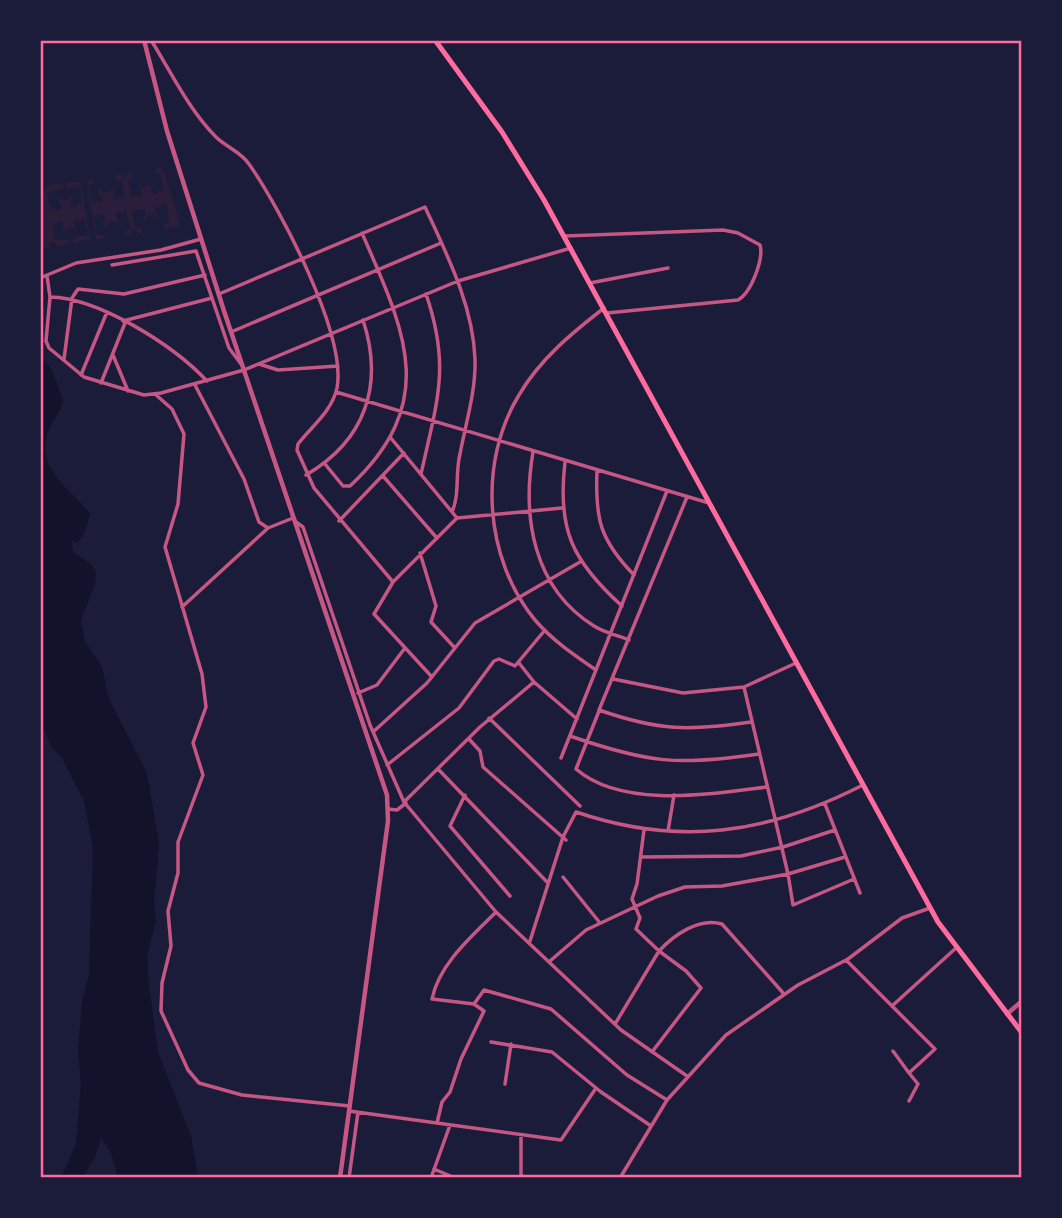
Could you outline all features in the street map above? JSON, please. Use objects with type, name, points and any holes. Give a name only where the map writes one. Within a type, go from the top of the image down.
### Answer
[{"type":"main road","points":[[435,40],[522,161],[565,236],[930,908],[956,948],[1022,1033]]},
{"type":"street","points":[[144,40],[166,131],[387,795],[388,809],[340,1178]]},
{"type":"street","points":[[151,40],[216,138],[248,161],[301,260],[333,332],[338,366],[336,392],[319,421],[298,444],[297,450],[306,475],[339,521],[393,582]]},
{"type":"street","points":[[219,295],[425,206],[458,281],[470,325],[475,361],[452,512]]},
{"type":"street","points":[[565,236],[723,230],[738,233],[760,245],[761,254],[743,298],[605,311],[560,344],[532,376],[512,407],[498,442],[494,465],[494,513],[502,559],[520,596],[545,631],[596,670]]},
{"type":"street","points":[[326,464],[344,486],[350,486],[370,466],[390,436],[401,413],[407,359],[394,307],[362,233]]},
{"type":"street","points":[[40,278],[84,261],[150,252],[201,239]]},
{"type":"street","points":[[231,332],[441,243]]},
{"type":"street","points":[[47,276],[50,297],[47,345],[81,375],[128,391],[155,394],[259,364],[458,281],[571,248]]},
{"type":"street","points":[[112,265],[193,250],[198,253],[229,348],[243,368]]},
{"type":"street","points":[[590,283],[668,268]]},
{"type":"street","points":[[64,359],[72,298],[80,288],[124,294],[205,275]]},
{"type":"street","points":[[421,474],[433,422],[441,359],[437,330],[426,294]]},
{"type":"street","points":[[50,297],[72,298],[107,312],[170,346],[207,381]]},
{"type":"street","points":[[124,322],[212,298]]},
{"type":"street","points":[[81,375],[107,312]]},
{"type":"street","points":[[306,475],[326,464],[347,443],[368,402],[373,364],[363,320]]},
{"type":"street","points":[[101,383],[124,322]]},
{"type":"street","points":[[112,354],[123,372],[128,391]]},
{"type":"street","points":[[259,364],[278,370],[338,366]]},
{"type":"street","points":[[195,384],[244,479],[259,523],[268,528]]},
{"type":"street","points":[[336,392],[711,504]]},
{"type":"street","points":[[155,394],[172,409],[184,434],[178,504],[165,547],[204,687],[206,714],[193,743],[204,771],[201,786],[178,842],[178,873],[169,911],[171,947],[162,983],[161,1011],[188,1070],[199,1083],[242,1095],[350,1108],[358,1112],[561,1140],[596,1088]]},
{"type":"street","points":[[390,436],[457,518]]},
{"type":"street","points":[[533,452],[527,510],[536,548],[550,580],[576,611],[611,635],[629,640]]},
{"type":"street","points":[[339,521],[404,453]]},
{"type":"street","points":[[565,461],[562,508],[567,532],[580,562],[622,606]]},
{"type":"street","points":[[597,471],[596,509],[604,537],[634,575]]},
{"type":"street","points":[[383,477],[436,537]]},
{"type":"street","points":[[561,758],[667,491]]},
{"type":"street","points":[[687,497],[585,741],[576,769],[590,781],[620,790],[690,797],[767,787]]},
{"type":"street","points":[[432,677],[374,614],[393,582],[457,518],[562,508]]},
{"type":"street","points":[[182,607],[268,528],[294,520],[302,525],[358,693],[405,802],[496,912],[530,941],[615,1024],[687,1076]]},
{"type":"street","points":[[420,553],[436,606],[431,622],[454,647]]},
{"type":"street","points":[[373,732],[432,677],[475,623],[580,562]]},
{"type":"street","points":[[387,765],[444,722],[494,661],[499,659],[512,667],[519,663],[545,631]]},
{"type":"street","points":[[358,693],[377,685],[405,648]]},
{"type":"street","points":[[613,678],[683,693],[744,687],[798,662]]},
{"type":"street","points":[[519,663],[534,682],[577,719]]},
{"type":"street","points":[[388,809],[397,810],[489,718],[534,682]]},
{"type":"street","points":[[744,687],[783,847],[793,905],[854,879]]},
{"type":"street","points":[[599,710],[637,723],[668,729],[702,729],[751,722]]},
{"type":"street","points":[[489,718],[580,806]]},
{"type":"street","points":[[570,736],[623,755],[664,762],[701,762],[759,754]]},
{"type":"street","points":[[469,739],[480,751],[483,767],[565,839]]},
{"type":"street","points":[[438,769],[548,883]]},
{"type":"street","points":[[530,941],[548,883],[576,812],[644,830],[734,830],[776,821],[825,804],[864,784]]},
{"type":"street","points":[[464,795],[450,826],[510,896]]},
{"type":"street","points":[[668,831],[674,795]]},
{"type":"street","points":[[825,804],[860,893]]},
{"type":"street","points":[[644,830],[632,899],[640,918],[636,929],[701,988],[652,1052]]},
{"type":"street","points":[[640,857],[718,858],[783,847],[835,830]]},
{"type":"street","points":[[550,961],[586,930],[635,906],[685,887],[722,886],[788,874],[845,857]]},
{"type":"street","points":[[563,877],[600,923]]},
{"type":"street","points":[[620,1178],[667,1100],[726,1035],[784,994],[846,960],[896,922],[930,908]]},
{"type":"street","points":[[437,1123],[442,1102],[450,1092],[461,1059],[484,1011],[474,1004],[432,999],[435,985],[470,938],[496,912]]},
{"type":"street","points":[[615,1024],[659,951],[680,933],[705,922],[722,924],[784,994]]},
{"type":"street","points":[[892,1006],[956,948]]},
{"type":"street","points":[[846,960],[935,1049],[909,1073]]},
{"type":"street","points":[[474,1004],[484,990],[551,1009],[627,1074],[667,1100]]},
{"type":"street","points":[[1007,1014],[1022,1001]]},
{"type":"street","points":[[491,1042],[552,1052],[596,1088],[651,1125]]},
{"type":"street","points":[[505,1084],[510,1044]]},
{"type":"street","points":[[893,1051],[918,1084],[909,1101]]},
{"type":"street","points":[[349,1178],[358,1112]]},
{"type":"street","points":[[431,1178],[450,1125]]},
{"type":"street","points":[[521,1135],[521,1178]]},
{"type":"street","points":[[434,1169],[455,1178]]},
{"type":"shaded area","points":[[163,168],[181,226],[165,229],[164,225],[169,222],[167,206],[162,204],[160,208],[156,205],[155,211],[159,219],[154,215],[147,216],[144,222],[145,209],[132,211],[135,227],[142,228],[142,233],[137,234],[136,229],[131,230],[131,235],[125,236],[124,231],[130,229],[126,210],[122,214],[119,211],[115,214],[120,226],[115,222],[108,223],[106,228],[103,223],[105,215],[100,214],[98,218],[94,215],[96,234],[103,235],[104,239],[96,239],[87,185],[89,180],[93,179],[94,183],[88,186],[93,204],[103,201],[98,194],[100,188],[103,193],[110,192],[113,186],[113,199],[118,200],[120,196],[124,199],[122,181],[116,180],[115,175],[121,174],[122,178],[132,172],[133,177],[128,180],[132,198],[135,194],[138,197],[142,194],[137,182],[142,187],[150,185],[150,180],[152,193],[157,194],[159,190],[163,193],[161,174],[155,173],[154,169]]},
{"type":"shaded area","points":[[79,182],[82,187],[90,239],[72,244],[75,237],[88,235],[84,217],[81,221],[78,218],[73,221],[78,233],[73,228],[66,229],[65,235],[62,230],[64,222],[59,221],[57,225],[53,222],[55,240],[67,239],[70,244],[56,247],[55,242],[49,243],[49,248],[40,249],[40,192],[47,190],[46,186],[63,183],[64,188],[47,193],[51,211],[54,208],[62,208],[57,196],[61,200],[69,199],[72,193],[71,206],[76,207],[78,203],[82,206],[80,187],[67,190],[65,183]]},
{"type":"shaded area","points":[[40,356],[51,368],[63,400],[47,435],[47,460],[58,479],[90,514],[83,537],[76,543],[72,540],[73,552],[92,565],[96,572],[95,584],[81,620],[85,642],[102,666],[108,697],[146,771],[149,784],[159,844],[154,902],[156,921],[147,955],[149,985],[158,1052],[191,1136],[198,1178],[118,1178],[111,1153],[101,1138],[94,1159],[82,1178],[61,1178],[76,1144],[81,1085],[78,1051],[82,1001],[89,974],[93,847],[84,801],[63,760],[51,746],[40,721]]}]
